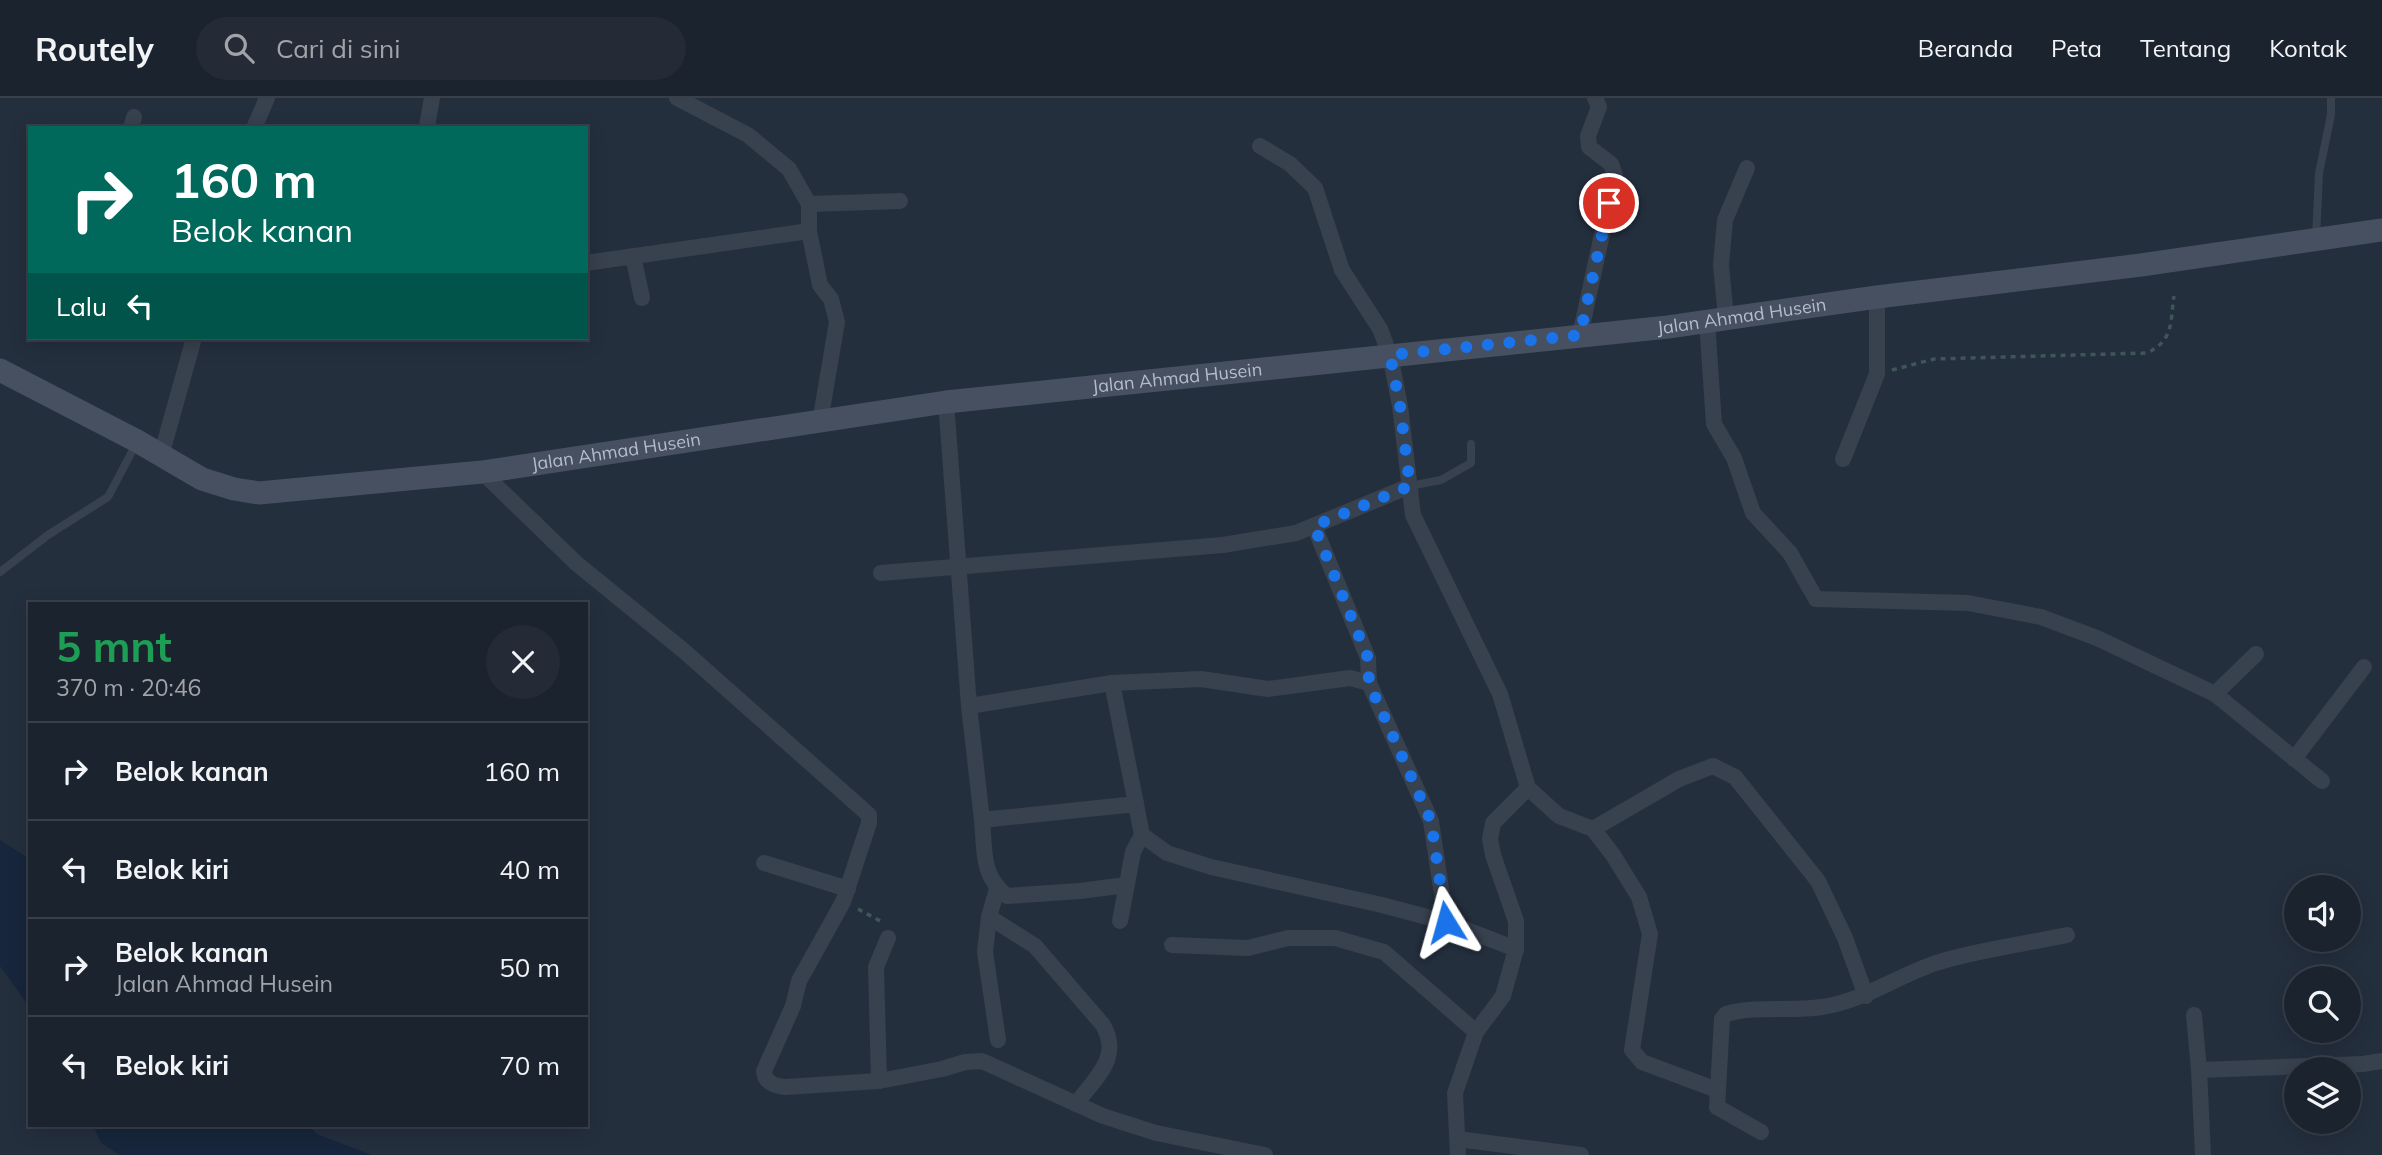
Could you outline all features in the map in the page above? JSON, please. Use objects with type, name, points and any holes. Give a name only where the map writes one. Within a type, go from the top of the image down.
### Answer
[{"type":"main road","name":"Jalan Ahmad Husein","points":[[0,370],[137,441],[202,479],[259,494],[482,472],[946,402],[1717,320],[1877,297],[2128,267],[2382,230]]},
{"type":"street","points":[[259,125],[267,98]]},
{"type":"street","points":[[427,126],[432,98]]},
{"type":"street","points":[[677,98],[757,142],[789,169],[809,204],[809,231],[820,285],[831,299],[837,322],[820,422]]},
{"type":"street","points":[[1580,335],[1615,178],[1611,164],[1590,147],[1588,136],[1599,107],[1595,98]]},
{"type":"street","points":[[1260,146],[1290,164],[1315,188],[1342,270],[1380,329],[1390,355],[1400,406],[1413,515],[1500,694],[1528,788],[1559,816],[1593,830],[1613,855],[1639,897],[1650,934],[1632,1050],[1642,1062],[1717,1090]]},
{"type":"street","points":[[1747,168],[1725,220],[1717,320],[1714,424],[1734,458],[1753,513],[1790,553],[1816,599],[1968,603],[2041,617],[2097,638],[2215,694],[2322,781]]},
{"type":"street","points":[[809,204],[900,201]]},
{"type":"street","points":[[588,263],[809,231]]},
{"type":"street","points":[[633,256],[642,298]]},
{"type":"street","points":[[1843,459],[1877,374],[1877,297]]},
{"type":"street","points":[[161,456],[193,340]]},
{"type":"street","points":[[946,402],[969,706],[987,874],[1007,896],[1126,885]]},
{"type":"street","points":[[482,472],[576,564],[684,651],[866,810],[870,819],[846,895],[799,981],[793,1006],[764,1071],[765,1077],[775,1086],[879,1081],[965,1062],[982,1061],[1103,1116],[1156,1133],[1265,1155]]},
{"type":"street","points":[[881,573],[1223,545],[1296,533],[1410,486]]},
{"type":"street","points":[[1314,526],[1368,658],[1369,683],[1431,821],[1446,922]]},
{"type":"street","points":[[2215,694],[2256,654]]},
{"type":"street","points":[[2294,759],[2364,667]]},
{"type":"street","points":[[969,706],[1112,683],[1201,679],[1268,689],[1350,678],[1369,683]]},
{"type":"street","points":[[1112,683],[1142,835],[1133,852],[1120,921]]},
{"type":"street","points":[[1593,830],[1679,779],[1702,770],[1713,766],[1735,777],[1818,881],[1845,938],[1866,996]]},
{"type":"street","points":[[1528,788],[1493,823],[1490,839],[1493,855],[1517,921],[1516,949],[1503,996],[1476,1032],[1455,1094],[1458,1147],[1581,1155]]},
{"type":"street","points":[[982,820],[1136,804]]},
{"type":"street","points":[[1142,835],[1167,853],[1211,867],[1446,922],[1516,949]]},
{"type":"street","points":[[764,863],[846,895]]},
{"type":"street","points":[[998,889],[989,917],[985,952],[998,1040]]},
{"type":"street","points":[[989,917],[1035,946],[1111,1038],[1108,1060],[1076,1104]]},
{"type":"street","points":[[1761,1132],[1719,1110],[1717,1090],[1722,1019],[1726,1014],[1750,1009],[1822,1007],[1866,996],[1937,963],[2067,935]]},
{"type":"street","points":[[879,1081],[876,967],[888,938]]},
{"type":"street","points":[[1172,945],[1248,948],[1288,938],[1335,938],[1384,952],[1476,1032]]},
{"type":"street","points":[[2194,1015],[2203,1155]]},
{"type":"street","points":[[2199,1070],[2382,1061]]},
{"type":"lane","points":[[2316,241],[2319,173],[2331,115],[2331,98]]},
{"type":"lane","points":[[0,572],[48,535],[108,497],[137,441]]},
{"type":"lane","points":[[1410,486],[1441,480],[1471,463],[1471,444]]},
{"type":"path","points":[[1877,374],[1934,359],[2147,353],[2161,346],[2168,336],[2174,296]]},
{"type":"path","points":[[846,895],[887,925],[888,938]]},
{"type":"water","points":[[0,840],[28,858],[28,1005],[0,966]]},
{"type":"water","points":[[94,1127],[310,1127],[317,1134],[372,1155],[120,1155],[101,1143]]},
{"type":"route","points":[[1446,922],[1431,821],[1369,683],[1368,658],[1314,526],[1410,486],[1400,406],[1390,355],[1580,335],[1609,203]]}]
